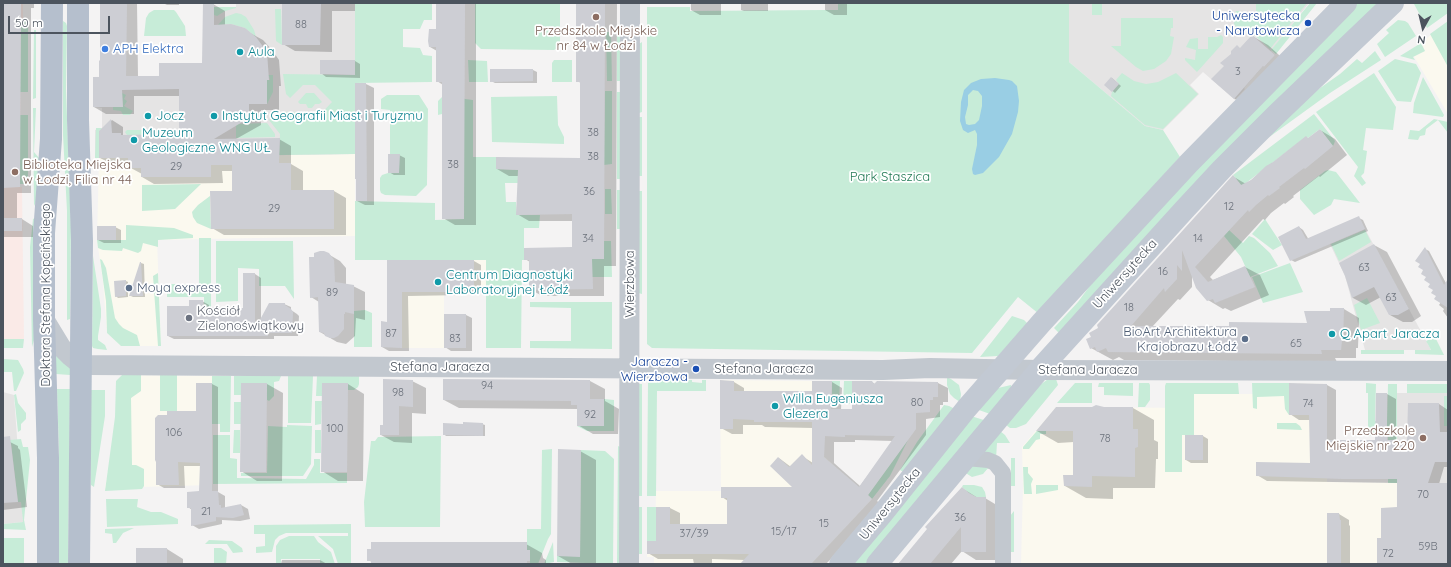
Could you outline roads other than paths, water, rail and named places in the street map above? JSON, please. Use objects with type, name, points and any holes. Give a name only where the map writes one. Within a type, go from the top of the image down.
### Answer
[{"type":"main road","name":"Doktora Stefana Kopcińskiego","points":[[48,564],[48,450],[44,319],[44,233],[51,133],[52,3]]},
{"type":"main road","points":[[78,3],[78,120],[82,241],[79,564]]},
{"type":"main road","name":"Uniwersytecka","points":[[840,564],[884,513],[1000,370],[1183,169],[1346,3]]},
{"type":"main road","name":"Uniwersytecka","points":[[877,564],[1039,370],[1222,169],[1393,3]]},
{"type":"street","name":"Wierzbowa","points":[[629,564],[630,3]]},
{"type":"street","points":[[44,319],[62,347],[80,364]]},
{"type":"street","name":"Stefana Jaracza","points":[[80,364],[111,366],[884,370],[930,368],[1000,370],[1448,371]]},
{"type":"street","points":[[966,458],[988,460],[995,463],[1003,473],[1002,564]]},
{"type":"water","points":[[995,78],[1012,81],[1017,86],[1019,101],[1018,112],[1012,134],[999,157],[983,173],[975,175],[973,174],[972,169],[977,145],[977,134],[975,130],[968,133],[963,130],[960,121],[961,102],[964,90],[971,83],[981,79]],"holes":[[[973,90],[978,91],[982,96],[982,106],[979,120],[975,124],[969,125],[966,124],[965,117],[968,105],[968,95]]]},
{"type":"place","name":"Przedszkole Miejskie nr 84 w Łodzi","points":[[596,17]]},
{"type":"place","name":"Uniwersytecka - Narutowicza","points":[[1308,23]]},
{"type":"place","name":"APH Elektra","points":[[105,49]]},
{"type":"place","name":"Aula","points":[[240,52]]},
{"type":"place","name":"Jocz","points":[[148,116]]},
{"type":"place","name":"Instytut Geografii Miast i Turyzmu","points":[[214,116]]},
{"type":"place","name":"Muzeum Geologiczne WNG UŁ","points":[[134,140]]},
{"type":"place","name":"Biblioteka Miejska w Łodzi, Filia nr 44","points":[[15,172]]},
{"type":"place","name":"Centrum Diagnostyki Laboratoryjnej Łódź","points":[[438,282]]},
{"type":"place","name":"Moya express","points":[[129,288]]},
{"type":"place","name":"Kościół Zielonoświątkowy","points":[[189,318]]},
{"type":"place","name":"Q Apart Jaracza","points":[[1332,334]]},
{"type":"place","name":"BioArt Architektura Krajobrazu Łódź","points":[[1245,339]]},
{"type":"place","name":"Jaracza - Wierzbowa","points":[[696,369]]},
{"type":"place","name":"Willa Eugeniusza Glezera","points":[[775,406]]},
{"type":"place","name":"Przedszkole Miejskie nr 220","points":[[1423,438]]},
{"type":"park label","name":"Park Staszica","points":[[890,177]]}]
